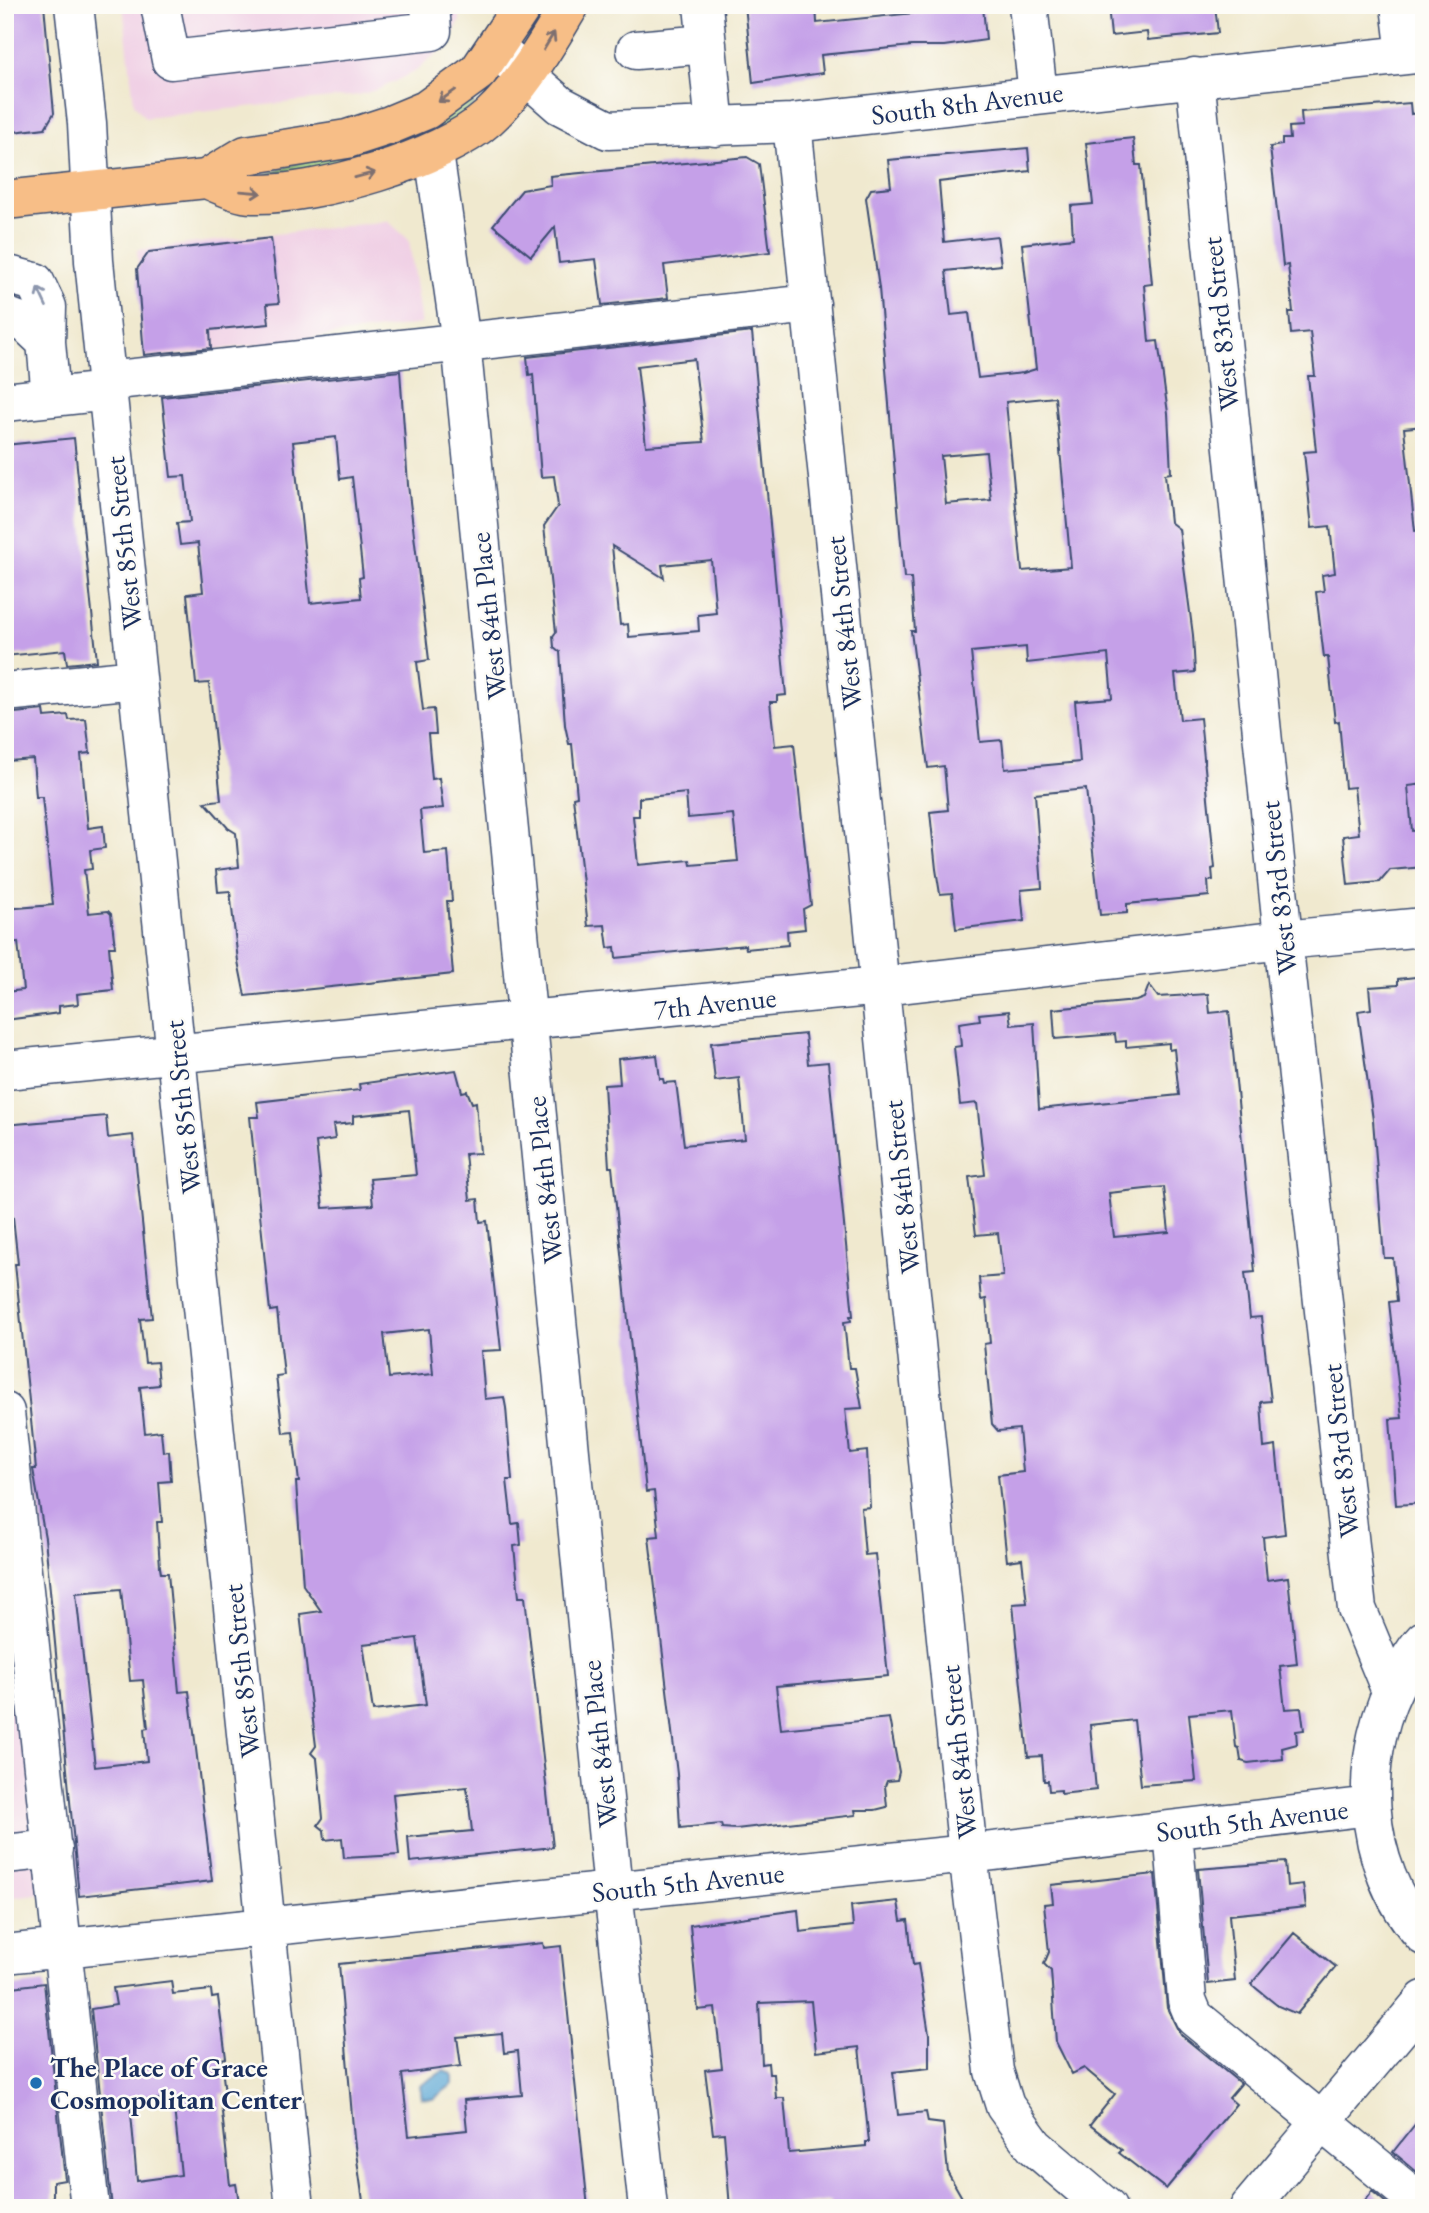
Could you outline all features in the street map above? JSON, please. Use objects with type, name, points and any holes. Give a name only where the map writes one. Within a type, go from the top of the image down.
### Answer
[{"type":"main road","points":[[5,200],[206,179],[246,155],[347,139],[426,110],[478,72],[496,49],[523,5]]},
{"type":"main road","points":[[206,179],[250,195],[357,177],[434,153],[487,119],[527,75],[570,5]]},
{"type":"street","name":"West 85th Street","points":[[74,5],[87,124],[94,261],[295,2208]]},
{"type":"street","points":[[160,5],[171,60],[432,31],[430,5]]},
{"type":"street","points":[[703,5],[715,127]]},
{"type":"street","points":[[1028,5],[1038,94]]},
{"type":"street","points":[[1400,5],[1415,54]]},
{"type":"street","points":[[636,50],[707,44]]},
{"type":"street","name":"South 8th Avenue","points":[[496,49],[560,105],[608,130],[792,123],[1415,54]]},
{"type":"street","name":"West 83rd Street","points":[[1195,77],[1283,940],[1357,1609],[1391,1691]]},
{"type":"street","name":"West 84th Street","points":[[792,123],[968,1854],[994,2071],[1005,2106],[1034,2146],[1107,2208]]},
{"type":"street","name":"West 84th Place","points":[[434,153],[461,342],[613,1890],[648,2208]]},
{"type":"street","points":[[5,274],[35,282],[47,307],[46,342],[51,397]]},
{"type":"street","points":[[5,402],[51,397],[107,386],[461,342],[811,304]]},
{"type":"street","points":[[5,316],[27,324],[46,342]]},
{"type":"street","points":[[5,692],[138,679]]},
{"type":"street","name":"7th Avenue","points":[[5,1070],[881,986],[1283,940],[1424,927]]},
{"type":"street","points":[[5,1412],[90,2208]]},
{"type":"street","points":[[1424,1640],[1391,1691],[1372,1752],[1371,1806],[1384,1871],[1412,1924],[1424,1936]]},
{"type":"street","name":"South 5th Avenue","points":[[5,1954],[968,1854],[1371,1806]]},
{"type":"street","points":[[1172,1830],[1187,2000],[1194,2017],[1424,2206]]},
{"type":"street","points":[[5,1854],[53,1849]]},
{"type":"street","points":[[1249,2208],[1424,2000]]},
{"type":"shaded area","points":[[123,5],[460,5],[460,21],[447,45],[416,71],[379,89],[359,95],[145,118],[134,104]]},
{"type":"shaded area","points":[[388,221],[409,240],[421,324],[144,359],[137,250]]},
{"type":"shaded area","points":[[5,1462],[52,1892],[5,1898]]},
{"type":"green space","points":[[468,100],[475,105],[436,132],[411,144],[370,157],[266,175]]},
{"type":"water","points":[[443,2071],[453,2074],[453,2084],[433,2099],[422,2098],[420,2086]]},
{"type":"building","points":[[5,5],[44,5],[54,113],[45,128],[5,133]]},
{"type":"building","points":[[745,5],[816,5],[817,23],[983,6],[986,40],[944,46],[912,46],[821,55],[823,73],[753,83]]},
{"type":"building","points":[[1108,5],[1215,5],[1218,33],[1148,40],[1147,32],[1111,36]]},
{"type":"building","points":[[1410,103],[1411,114],[1424,112],[1424,426],[1404,428],[1415,531],[1424,530],[1424,784],[1408,786],[1412,831],[1424,830],[1424,867],[1390,870],[1380,882],[1348,885],[1343,836],[1359,834],[1354,787],[1345,788],[1339,721],[1335,722],[1328,657],[1324,657],[1316,592],[1324,591],[1322,575],[1335,573],[1330,526],[1312,528],[1304,452],[1316,451],[1308,376],[1315,376],[1310,332],[1291,334],[1289,312],[1293,312],[1288,265],[1283,266],[1270,147],[1282,145],[1282,139],[1290,139],[1289,127],[1302,126],[1301,112]]},
{"type":"building","points":[[1133,138],[1136,165],[1141,165],[1152,284],[1144,285],[1149,342],[1158,341],[1168,413],[1171,473],[1165,474],[1170,522],[1179,529],[1193,635],[1195,672],[1175,674],[1180,720],[1200,718],[1215,868],[1212,869],[1213,880],[1208,881],[1209,896],[1127,904],[1127,913],[1100,915],[1086,789],[1035,794],[1042,888],[1021,890],[1024,921],[956,929],[952,893],[940,894],[936,869],[930,812],[948,810],[944,766],[928,768],[911,631],[915,631],[911,578],[904,578],[879,288],[866,198],[871,189],[891,187],[888,160],[1028,148],[1030,171],[939,182],[944,242],[997,236],[1001,265],[946,271],[951,315],[969,313],[978,378],[1023,373],[1036,369],[1022,244],[1073,238],[1071,206],[1093,204],[1086,143]],"holes":[[[1055,397],[1071,567],[1022,571],[1006,402]],[[986,452],[991,500],[946,504],[941,456]],[[1026,647],[1027,663],[1108,654],[1112,698],[1075,701],[1080,762],[1005,769],[1002,740],[980,742],[971,652]]]},
{"type":"building","points":[[747,157],[759,164],[770,252],[664,265],[668,298],[602,305],[596,259],[559,263],[555,227],[531,256],[493,225],[522,190],[551,185],[550,176]]},
{"type":"building","points":[[271,238],[279,303],[267,304],[269,324],[210,330],[211,348],[144,355],[137,269],[149,252]]},
{"type":"building","points":[[752,332],[786,695],[777,696],[777,702],[770,702],[775,746],[794,744],[811,905],[803,909],[805,929],[787,931],[788,945],[746,949],[745,945],[616,958],[615,947],[608,948],[605,925],[588,926],[573,797],[577,796],[572,744],[569,744],[565,725],[560,652],[554,647],[553,636],[556,632],[544,526],[558,506],[554,476],[541,477],[533,374],[529,375],[527,357]],"holes":[[[694,359],[704,442],[646,446],[637,366]],[[612,546],[664,578],[662,565],[711,560],[716,613],[698,615],[699,631],[629,637],[628,624],[620,625]],[[686,793],[688,818],[733,814],[738,861],[691,865],[690,860],[638,865],[633,816],[639,816],[639,798]]]},
{"type":"building","points":[[400,371],[408,485],[429,660],[417,662],[423,710],[434,709],[436,734],[428,734],[432,779],[439,778],[443,808],[420,810],[424,853],[448,851],[452,901],[447,901],[453,974],[245,996],[230,891],[218,892],[216,870],[239,867],[236,833],[228,828],[205,802],[221,800],[209,683],[196,684],[187,594],[203,592],[198,543],[180,545],[177,523],[190,522],[185,476],[171,477],[162,397]],"holes":[[[336,437],[340,479],[352,477],[363,577],[359,578],[361,598],[310,603],[293,442]]]},
{"type":"building","points":[[74,438],[97,661],[67,664],[65,650],[5,656],[5,445]]},
{"type":"building","points":[[44,710],[45,717],[68,715],[69,720],[86,719],[90,753],[81,754],[88,828],[103,826],[105,848],[90,850],[92,869],[84,870],[89,913],[108,911],[111,914],[115,947],[109,947],[113,990],[77,994],[78,1004],[59,1006],[59,1013],[5,1020],[5,992],[23,990],[18,942],[5,944],[5,909],[53,905],[42,797],[36,797],[33,759],[8,761],[5,714]]},
{"type":"building","points":[[1424,976],[1424,1503],[1396,1505],[1390,1419],[1402,1418],[1389,1302],[1397,1301],[1393,1258],[1384,1258],[1373,1120],[1358,1011],[1371,1009],[1369,987],[1398,985],[1398,979]]},
{"type":"building","points":[[1149,985],[1158,997],[1208,994],[1210,1013],[1229,1011],[1255,1272],[1245,1273],[1250,1318],[1261,1317],[1271,1401],[1261,1402],[1264,1448],[1276,1446],[1285,1534],[1263,1537],[1267,1580],[1288,1577],[1297,1664],[1280,1666],[1285,1709],[1301,1708],[1304,1730],[1296,1731],[1297,1744],[1282,1748],[1283,1759],[1248,1763],[1241,1761],[1239,1748],[1236,1747],[1232,1710],[1189,1714],[1196,1781],[1141,1785],[1134,1720],[1090,1725],[1096,1790],[1061,1794],[1061,1790],[1049,1791],[1048,1781],[1044,1781],[1042,1756],[1028,1757],[1013,1604],[1027,1603],[1022,1559],[1007,1561],[998,1475],[1023,1472],[1019,1429],[998,1431],[992,1424],[984,1344],[990,1343],[986,1299],[981,1300],[979,1278],[1003,1276],[998,1233],[976,1235],[969,1177],[985,1175],[977,1103],[960,1105],[954,1047],[961,1046],[959,1023],[980,1020],[979,1014],[1009,1011],[1011,1025],[1034,1023],[1039,1109],[1179,1095],[1174,1049],[1169,1050],[1169,1043],[1126,1047],[1126,1041],[1116,1042],[1115,1034],[1055,1039],[1053,1009],[1144,998]],"holes":[[[1164,1187],[1169,1232],[1114,1237],[1109,1193]]]},
{"type":"building","points":[[805,1034],[808,1064],[828,1062],[853,1316],[850,1316],[851,1321],[844,1322],[849,1368],[855,1368],[862,1408],[845,1409],[850,1453],[867,1451],[870,1507],[861,1508],[865,1555],[875,1554],[888,1676],[776,1686],[781,1729],[889,1718],[899,1772],[897,1780],[887,1781],[885,1786],[887,1807],[855,1810],[856,1815],[736,1829],[722,1828],[721,1824],[680,1828],[677,1774],[649,1537],[659,1536],[654,1491],[646,1492],[612,1167],[609,1167],[604,1085],[620,1084],[618,1059],[657,1055],[660,1079],[663,1079],[664,1083],[676,1082],[684,1145],[745,1139],[739,1078],[715,1081],[711,1043]]},
{"type":"building","points":[[456,1070],[462,1092],[467,1091],[472,1103],[476,1102],[480,1153],[465,1154],[470,1200],[478,1199],[480,1222],[487,1221],[501,1350],[481,1351],[485,1399],[504,1397],[506,1408],[512,1480],[507,1480],[512,1524],[519,1523],[521,1545],[514,1546],[519,1597],[525,1597],[553,1847],[410,1862],[408,1837],[472,1831],[467,1787],[393,1794],[399,1855],[344,1858],[342,1838],[325,1840],[324,1830],[318,1825],[323,1818],[317,1759],[311,1753],[316,1746],[300,1614],[321,1611],[303,1585],[296,1482],[299,1482],[293,1432],[283,1433],[276,1376],[284,1375],[277,1310],[270,1311],[250,1117],[259,1117],[257,1102],[360,1090],[359,1084]],"holes":[[[409,1110],[416,1175],[370,1179],[373,1205],[323,1208],[316,1142],[335,1139],[333,1125],[353,1123],[353,1116]],[[429,1329],[433,1374],[389,1378],[384,1334]],[[417,1638],[426,1705],[373,1711],[363,1644]]]},
{"type":"building","points":[[106,1116],[108,1138],[133,1135],[152,1318],[140,1319],[145,1363],[157,1362],[159,1385],[140,1387],[145,1433],[161,1431],[163,1452],[169,1451],[171,1481],[159,1482],[162,1522],[157,1522],[160,1567],[161,1573],[168,1573],[179,1692],[189,1691],[212,1881],[79,1896],[45,1538],[33,1469],[36,1469],[15,1264],[18,1264],[13,1217],[9,1218],[5,1125]],"holes":[[[121,1589],[130,1681],[143,1680],[148,1728],[144,1729],[147,1761],[95,1767],[76,1593]]]},
{"type":"building","points":[[1285,1862],[1287,1886],[1303,1884],[1306,1907],[1229,1915],[1235,1981],[1208,1984],[1198,1869]]},
{"type":"building","points":[[1155,1874],[1167,2008],[1180,2034],[1241,2084],[1229,2098],[1236,2104],[1166,2189],[1119,2153],[1122,2150],[1090,2125],[1115,2094],[1084,2068],[1072,2074],[1056,2042],[1051,1971],[1044,1964],[1049,1952],[1044,1904],[1053,1903],[1051,1885]]},
{"type":"building","points":[[898,1901],[901,1921],[908,1920],[913,1965],[918,1964],[929,2034],[929,2068],[893,2072],[898,2115],[926,2112],[928,2122],[943,2124],[948,2173],[968,2208],[831,2208],[830,2201],[776,2208],[730,2208],[724,2133],[713,2134],[705,2070],[722,2068],[715,2008],[698,2010],[690,1925],[798,1910],[800,1932],[853,1926],[851,1906]],"holes":[[[811,2001],[816,2052],[859,2047],[869,2142],[866,2142],[866,2146],[789,2153],[784,2098],[776,2098],[774,2074],[769,2074],[768,2063],[762,2064],[759,2003]]]},
{"type":"building","points":[[1294,1933],[1336,1967],[1297,2014],[1278,2006],[1251,1984]]},
{"type":"building","points":[[543,1943],[544,1948],[561,1946],[588,2208],[521,2208],[521,2205],[497,2208],[364,2208],[354,2139],[339,1964]],"holes":[[[502,2033],[504,2053],[518,2051],[522,2095],[464,2100],[467,2130],[409,2136],[402,2074],[461,2066],[457,2037]]]},
{"type":"building","points":[[171,1981],[173,1994],[211,1990],[212,1998],[218,1997],[226,2058],[221,2059],[225,2093],[220,2094],[230,2185],[236,2184],[240,2208],[112,2208],[91,2009],[116,2005],[113,1988]],"holes":[[[173,2098],[181,2175],[137,2181],[130,2102]]]},
{"type":"building","name":"The Place of Grace Cosmopolitan Center","points":[[44,1983],[65,2180],[53,2182],[53,2206],[5,2208],[5,1988]]},
{"type":"building","points":[[1424,2113],[1424,2177],[1423,2177],[1393,2152]]},
{"type":"building","points":[[1372,2191],[1392,2208],[1359,2208]]},
{"type":"place","name":"The Place of Grace Cosmopolitan Center","points":[[36,2083]]}]
